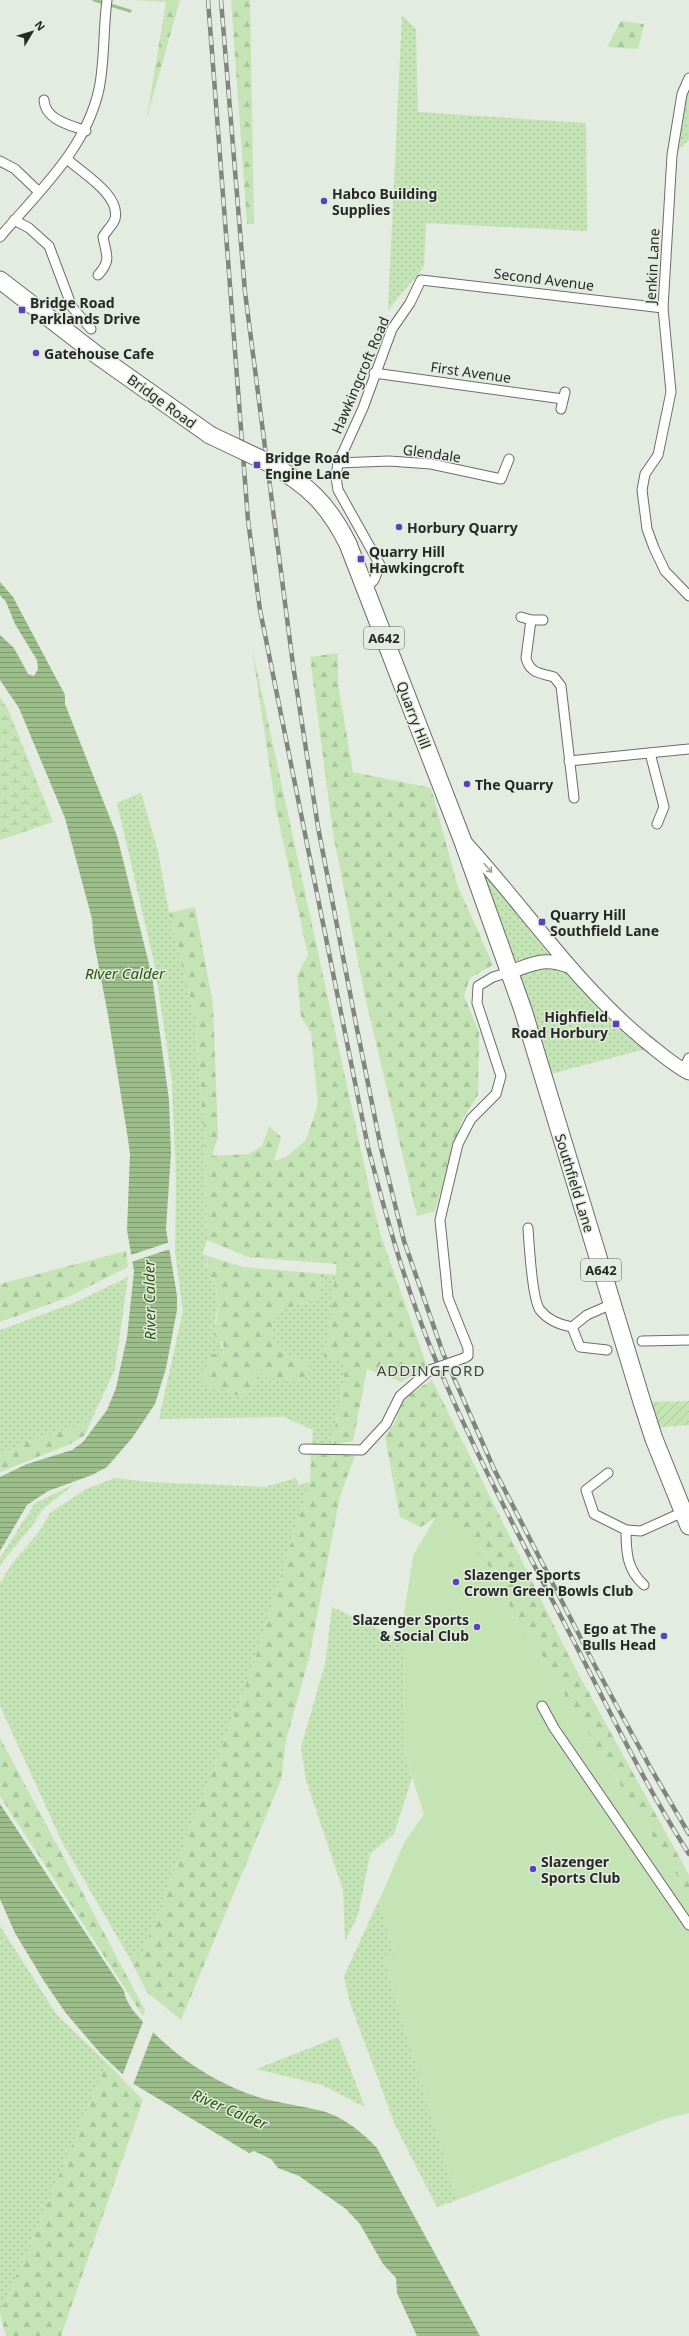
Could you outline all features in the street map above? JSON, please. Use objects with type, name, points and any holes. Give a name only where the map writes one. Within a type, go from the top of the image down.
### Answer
[{"type":"highway","name":"Bridge Road","points":[[0,280],[97,355],[210,435],[269,463]]},
{"type":"highway","name":"Quarry Hill","points":[[269,463],[298,479],[318,498],[336,520],[348,544],[462,839]]},
{"type":"highway","name":"Southfield Lane","points":[[462,839],[510,972],[654,1439],[686,1519]]},
{"type":"main road","name":"Quarry Hill","points":[[462,839],[499,879],[568,966],[618,1018],[686,1072]]},
{"type":"main road","points":[[510,972],[541,961],[554,961],[568,966]]},
{"type":"street","points":[[0,237],[67,158],[86,131],[99,88],[107,0]]},
{"type":"street","name":"Jenkin Lane","points":[[689,78],[682,94],[672,154],[663,308],[671,392],[658,455],[645,474],[642,490],[647,529],[665,571],[689,596]]},
{"type":"street","points":[[44,100],[45,106],[52,116],[86,131]]},
{"type":"street","points":[[67,158],[108,194],[115,206],[114,221],[103,237],[108,261],[106,267],[98,274]]},
{"type":"street","points":[[0,161],[15,169],[39,192]]},
{"type":"street","points":[[14,220],[29,228],[49,246],[72,307],[90,329]]},
{"type":"street","name":"Second Avenue","points":[[421,280],[663,308]]},
{"type":"street","name":"Hawkingcroft Road","points":[[365,589],[374,580],[380,565],[338,490],[336,474],[338,463],[363,408],[374,373],[392,329],[410,303],[421,280]]},
{"type":"street","name":"First Avenue","points":[[374,373],[564,395],[561,409]]},
{"type":"street","name":"Glendale","points":[[338,463],[389,461],[431,464],[501,479],[509,459]]},
{"type":"street","points":[[521,617],[530,620],[543,620]]},
{"type":"street","points":[[530,620],[526,658],[527,664],[534,672],[554,677],[561,686],[574,798]]},
{"type":"street","points":[[569,761],[689,748]]},
{"type":"street","points":[[650,753],[664,807],[657,824]]},
{"type":"street","points":[[304,1449],[362,1450],[386,1424],[400,1396],[430,1370],[468,1356],[468,1348],[448,1298],[440,1220],[458,1144],[471,1119],[496,1094],[501,1076],[477,1003],[478,986],[493,977],[510,972]]},
{"type":"street","points":[[686,1072],[689,1058]]},
{"type":"street","points":[[528,1228],[533,1282],[539,1309],[559,1325],[572,1326],[587,1315],[612,1304]]},
{"type":"street","points":[[572,1326],[580,1347],[607,1350]]},
{"type":"street","points":[[642,1341],[689,1340]]},
{"type":"street","points":[[608,1473],[586,1490],[594,1514],[626,1530],[641,1531],[686,1519]]},
{"type":"street","points":[[626,1530],[626,1558],[636,1578],[644,1585]]},
{"type":"street","points":[[542,1706],[562,1741],[689,1925]]},
{"type":"green space","points":[[134,0],[180,0],[147,117],[166,2]]},
{"type":"green space","points":[[231,0],[250,0],[254,224],[247,224]]},
{"type":"green space","points":[[402,15],[416,29],[418,112],[586,123],[587,231],[426,223],[424,267],[388,310]]},
{"type":"green space","points":[[621,21],[644,24],[638,49],[607,47]]},
{"type":"green space","points":[[689,89],[689,140],[679,149],[686,97]]},
{"type":"green space","points":[[252,648],[370,1192],[380,1233],[427,1366],[401,1382],[367,1369],[353,1441],[332,1445],[346,1364],[324,1357],[337,1264],[248,1257],[207,1240],[204,1131],[195,1017],[169,913],[195,907],[213,1005],[218,1137],[212,1156],[249,1154],[262,1146],[269,1126],[281,1137],[274,1161],[286,1157],[306,1140],[318,1104],[311,1033],[301,1017],[297,976],[308,955],[276,809]]},
{"type":"green space","points":[[338,653],[338,685],[353,772],[431,788],[457,884],[493,965],[470,978],[464,996],[479,1032],[478,1095],[462,1120],[435,1211],[417,1216],[364,992],[333,833],[310,657]]},
{"type":"green space","points":[[0,697],[8,709],[53,822],[0,840]]},
{"type":"green space","points":[[141,793],[158,851],[169,913],[195,1017],[204,1131],[207,1240],[202,1254],[208,1256],[206,1263],[216,1289],[218,1305],[215,1321],[224,1355],[207,1389],[222,1389],[232,1395],[254,1384],[256,1368],[267,1378],[283,1378],[310,1362],[287,1357],[284,1349],[273,1339],[272,1318],[281,1310],[317,1299],[324,1274],[337,1275],[346,1364],[332,1445],[312,1445],[313,1430],[284,1417],[159,1419],[183,1311],[175,1252],[176,1181],[172,1082],[155,967],[117,803]]},
{"type":"green space","points":[[462,839],[568,966],[653,1047],[543,1076]]},
{"type":"green space","points":[[126,1251],[128,1267],[66,1298],[0,1322],[0,1284]]},
{"type":"green space","points":[[208,1256],[244,1267],[324,1274],[317,1299],[281,1310],[272,1318],[273,1339],[284,1349],[287,1357],[310,1362],[307,1375],[300,1380],[267,1378],[256,1369],[254,1384],[248,1394],[232,1395],[222,1389],[207,1389],[200,1375],[211,1354],[224,1355],[223,1343],[215,1339],[218,1301],[216,1289],[207,1265]]},
{"type":"green space","points":[[128,1277],[115,1369],[91,1421],[16,1446],[0,1458],[0,1330],[76,1302]]},
{"type":"green space","points":[[432,1380],[573,1664],[689,1875],[689,1895],[571,1706],[534,1642],[528,1645],[492,1570],[435,1518],[421,1527],[400,1517],[385,1437],[396,1420],[403,1398]]},
{"type":"green space","points":[[689,1401],[689,1425],[651,1428],[642,1402]]},
{"type":"green space","points":[[91,1421],[85,1435],[70,1444],[0,1472],[0,1458],[16,1446]]},
{"type":"green space","points":[[356,1453],[340,1496],[309,1658],[286,1740],[281,1780],[181,2020],[147,1992],[129,1957],[142,1954],[253,1666],[310,1482],[311,1455]]},
{"type":"green space","points":[[115,1478],[149,1482],[265,1487],[296,1478],[299,1485],[310,1482],[253,1666],[142,1954],[129,1957],[63,1844],[0,1706],[0,1583],[14,1561],[39,1532],[50,1513],[86,1489]]},
{"type":"green space","points":[[73,1485],[43,1509],[32,1526],[0,1565],[0,1558],[35,1503]]},
{"type":"green space","name":"Slazenger Sports Club","points":[[449,1516],[492,1570],[528,1644],[534,1642],[571,1706],[689,1895],[689,2113],[664,2119],[457,2200],[384,1959],[395,1955],[378,1903],[404,1843],[424,1814],[404,1752],[403,1621],[413,1556],[435,1518]]},
{"type":"green space","points":[[332,1607],[403,1640],[404,1752],[412,1778],[394,1834],[370,1854],[358,1915],[345,1941],[343,1890],[306,1780],[301,1747],[325,1664]]},
{"type":"green space","points":[[0,1738],[145,2010],[143,2016],[0,1796]]},
{"type":"green space","points":[[378,1902],[395,1955],[384,1959],[457,2200],[437,2207],[395,2125],[350,2003],[344,1976]]},
{"type":"green space","points":[[0,1926],[57,2015],[107,2063],[0,2314]]},
{"type":"green space","points":[[338,2037],[365,2107],[322,2085],[256,2069]]},
{"type":"green space","points":[[107,2063],[143,2100],[61,2336],[6,2336],[0,2314]]},
{"type":"water","name":"River Calder","points":[[0,582],[13,597],[65,695],[65,704],[117,836],[152,976],[169,1100],[171,1153],[166,1229],[177,1296],[177,1310],[166,1368],[155,1404],[132,1438],[107,1467],[92,1475],[48,1491],[27,1505],[0,1551],[0,1477],[27,1464],[72,1450],[83,1442],[107,1410],[116,1388],[127,1337],[134,1271],[127,1230],[130,1154],[108,1015],[94,942],[92,919],[65,818],[19,708],[0,680],[0,635],[14,648],[28,674],[34,676],[38,669],[37,660],[15,624],[6,602],[0,595]]},
{"type":"water","name":"River Calder","points":[[0,1804],[124,1991],[130,2006],[172,2050],[201,2070],[232,2087],[249,2094],[265,2099],[330,2113],[352,2126],[377,2148],[480,2336],[417,2336],[397,2293],[396,2278],[383,2264],[360,2224],[346,2209],[299,2176],[278,2168],[271,2159],[254,2151],[249,2153],[132,2083],[101,2054],[65,2012],[44,1981],[15,1933],[0,1899]]},
{"type":"pier","points":[[170,1242],[170,1249],[131,1262],[131,1255]]},
{"type":"pier","points":[[144,2019],[154,2030],[133,2085],[122,2076]]},
{"type":"waterway","points":[[94,0],[130,11]]},
{"type":"railway","points":[[208,0],[248,520],[260,610],[368,1147],[410,1293],[428,1341],[460,1415],[477,1452],[627,1745],[689,1854]]},
{"type":"railway","points":[[221,0],[245,292],[293,665],[318,827],[381,1148],[404,1241],[443,1353],[494,1469],[594,1664],[650,1767],[689,1834]]},
{"type":"place","name":"Habco Building Supplies","points":[[324,201]]},
{"type":"place","name":"Bridge Road Parklands Drive","points":[[22,310]]},
{"type":"place","name":"Gatehouse Cafe","points":[[36,353]]},
{"type":"place","name":"Bridge Road Engine Lane","points":[[257,465]]},
{"type":"place","name":"Horbury Quarry","points":[[399,527]]},
{"type":"place","name":"Quarry Hill Hawkingcroft","points":[[361,559]]},
{"type":"place","name":"The Quarry","points":[[467,784]]},
{"type":"place","name":"Quarry Hill Southfield Lane","points":[[542,922]]},
{"type":"place","name":"Highfield Road Horbury","points":[[616,1024]]},
{"type":"place","name":"Slazenger Sports Crown Green Bowls Club","points":[[456,1582]]},
{"type":"place","name":"Slazenger Sports & Social Club","points":[[477,1627]]},
{"type":"place","name":"Ego at The Bulls Head","points":[[664,1636]]},
{"type":"place","name":"Slazenger Sports Club","points":[[533,1869]]},
{"type":"district","name":"ADDINGFORD","points":[[431,1370]]}]
